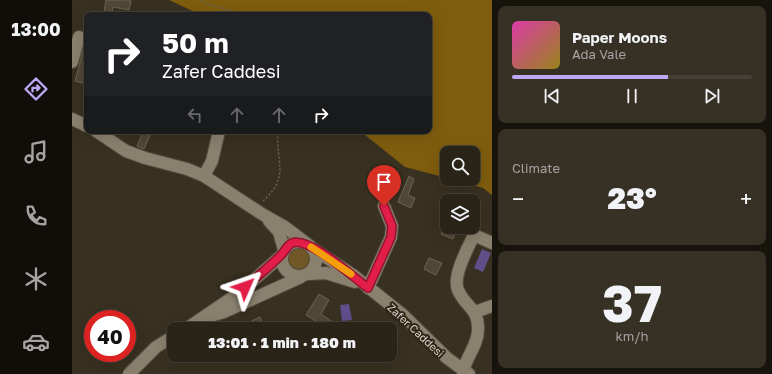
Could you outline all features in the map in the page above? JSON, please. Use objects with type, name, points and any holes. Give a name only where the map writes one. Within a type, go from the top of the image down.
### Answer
[{"type":"street","points":[[72,62],[79,37],[84,39]]},
{"type":"street","points":[[72,119],[84,125]]},
{"type":"street","points":[[101,134],[126,150],[145,158],[187,169],[204,176],[258,212]]},
{"type":"street","points":[[204,176],[212,161],[218,134]]},
{"type":"street","points":[[366,286],[391,237],[392,226],[384,206]]},
{"type":"street","name":"Zafer Caddesi","points":[[258,212],[285,227],[309,246],[339,265],[403,315],[447,358],[465,373]]},
{"type":"street","name":"Zafer Caddesi","points":[[258,212],[279,232],[283,252],[282,266],[286,272],[295,277],[332,274],[366,286]]},
{"type":"street","points":[[465,373],[478,331],[475,312],[458,290],[457,278],[460,265],[474,235],[492,243]]},
{"type":"street","points":[[198,322],[239,293],[293,243],[309,246],[316,255],[316,263],[304,276]]},
{"type":"street","name":"Zafer Caddesi","points":[[205,318],[224,312],[304,276]]},
{"type":"street","points":[[475,312],[492,306]]},
{"type":"street","points":[[129,374],[156,347],[167,340]]},
{"type":"path","points":[[200,0],[208,5],[233,12]]},
{"type":"path","points":[[258,212],[271,193],[281,174],[278,134]]},
{"type":"shaded area","points":[[169,0],[492,0],[492,195],[483,188],[476,186],[480,186],[480,146],[440,146],[440,176],[405,167],[364,134],[432,134],[432,12],[195,12]]},
{"type":"shaded area","points":[[299,246],[309,249],[312,259],[309,269],[299,272],[289,269],[286,259],[289,249]]},
{"type":"shaded area","points":[[482,249],[491,253],[483,272],[474,268]]},
{"type":"shaded area","points":[[349,304],[352,320],[342,321],[340,305]]},
{"type":"building","points":[[106,0],[131,1],[129,10],[113,7],[112,12],[104,12]]},
{"type":"building","points":[[84,47],[84,83],[75,81]]},
{"type":"building","points":[[142,134],[150,135],[144,149],[137,146]]},
{"type":"building","points":[[409,176],[414,179],[408,195],[415,198],[411,208],[398,202]]},
{"type":"building","points":[[441,234],[455,234],[453,239]]},
{"type":"building","points":[[429,258],[442,263],[436,275],[424,269]]},
{"type":"building","points":[[319,294],[329,300],[321,314],[330,322],[317,322],[306,315]]},
{"type":"building","points":[[260,317],[262,322],[250,322]]},
{"type":"slow traffic","points":[[311,247],[351,274]]},
{"type":"route","points":[[245,287],[282,255],[286,247],[293,243],[299,242],[306,243],[368,288],[372,276],[391,237],[392,226],[384,206]]}]
